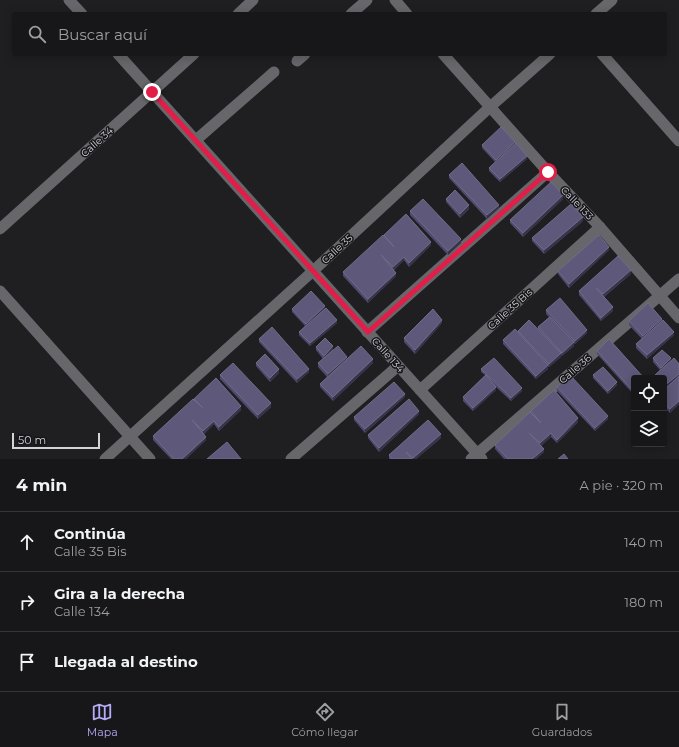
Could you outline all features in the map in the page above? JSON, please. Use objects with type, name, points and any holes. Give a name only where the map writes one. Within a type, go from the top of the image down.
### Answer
[{"type":"street","points":[[69,0],[80,12]]},
{"type":"street","points":[[240,12],[253,0]]},
{"type":"street","points":[[353,12],[367,0]]},
{"type":"street","points":[[394,0],[405,12]]},
{"type":"street","points":[[598,12],[612,0]]},
{"type":"street","name":"Calle 134","points":[[120,56],[420,390],[476,457]]},
{"type":"street","name":"Calle 34","points":[[0,229],[192,56]]},
{"type":"street","name":"Calle 133","points":[[445,56],[548,172],[600,227],[679,318]]},
{"type":"street","name":"Calle 35","points":[[105,459],[548,56]]},
{"type":"street","points":[[604,56],[679,141]]},
{"type":"street","points":[[196,140],[274,72]]},
{"type":"street","points":[[368,332],[548,172]]},
{"type":"street","name":"Calle 35 Bis","points":[[420,390],[600,227]]},
{"type":"street","name":"Calle 36","points":[[476,457],[679,279]]},
{"type":"street","points":[[0,291],[150,459]]},
{"type":"street","points":[[290,459],[398,366]]},
{"type":"building","points":[[501,127],[515,142],[496,160],[482,145]]},
{"type":"building","points":[[516,143],[527,156],[500,179],[489,168]]},
{"type":"building","points":[[462,163],[499,205],[487,215],[449,175]]},
{"type":"building","points":[[551,182],[563,195],[523,233],[510,220]]},
{"type":"building","points":[[455,190],[469,205],[460,214],[446,199]]},
{"type":"building","points":[[423,199],[461,239],[448,251],[410,211]]},
{"type":"building","points":[[571,204],[583,217],[544,250],[532,238]]},
{"type":"building","points":[[406,214],[431,242],[409,263],[404,257],[393,267],[381,255],[396,273],[368,299],[343,272],[383,235],[394,247],[384,235]]},
{"type":"building","points":[[599,235],[609,247],[569,284],[558,271]]},
{"type":"building","points":[[618,256],[631,270],[603,294],[596,288],[613,307],[601,318],[579,291]]},
{"type":"building","points":[[311,291],[325,306],[306,324],[292,309]]},
{"type":"building","points":[[560,298],[587,330],[575,341],[546,310]]},
{"type":"building","points":[[648,303],[662,319],[643,336],[629,321]]},
{"type":"building","points":[[326,308],[337,320],[310,343],[299,332]]},
{"type":"building","points":[[433,309],[442,320],[415,350],[404,338]]},
{"type":"building","points":[[550,317],[574,342],[562,353],[538,327]]},
{"type":"building","points":[[529,320],[561,353],[549,364],[518,331]]},
{"type":"building","points":[[663,320],[674,332],[647,355],[636,344]]},
{"type":"building","points":[[272,327],[309,369],[297,379],[259,339]]},
{"type":"building","points":[[515,329],[548,365],[536,376],[503,340]]},
{"type":"building","points":[[325,338],[333,346],[324,356],[316,347]]},
{"type":"building","points":[[609,339],[641,375],[631,375],[631,389],[597,351]]},
{"type":"building","points":[[338,346],[347,357],[328,374],[318,363]]},
{"type":"building","points":[[361,346],[373,359],[333,397],[320,384]]},
{"type":"building","points":[[662,350],[671,358],[661,368],[653,358]]},
{"type":"building","points":[[265,354],[279,369],[270,378],[256,363]]},
{"type":"building","points":[[494,358],[522,388],[511,398],[481,369]]},
{"type":"building","points":[[674,358],[679,364],[679,374],[667,384],[667,375],[655,375]]},
{"type":"building","points":[[233,363],[271,403],[258,415],[220,375]]},
{"type":"building","points":[[603,367],[617,382],[608,391],[593,375]]},
{"type":"building","points":[[486,375],[496,387],[473,408],[463,397]]},
{"type":"building","points":[[570,375],[608,416],[595,428],[557,387]]},
{"type":"building","points":[[679,376],[679,401],[670,409],[667,406],[667,387]]},
{"type":"building","points":[[216,378],[241,406],[219,427],[214,421],[203,431],[192,420],[206,437],[182,459],[174,459],[153,436],[193,399],[203,408],[194,399]]},
{"type":"building","points":[[394,382],[405,394],[365,429],[354,417]]},
{"type":"building","points":[[554,390],[578,418],[557,440],[551,433],[540,443],[529,433],[544,449],[532,459],[508,459],[495,445],[530,412],[541,423],[531,411]]},
{"type":"building","points":[[409,399],[419,411],[379,448],[368,435]]},
{"type":"building","points":[[428,420],[441,434],[413,458],[406,452],[412,459],[392,459],[389,455]]},
{"type":"building","points":[[227,442],[241,459],[207,459]]},
{"type":"building","points":[[564,454],[568,459],[558,459]]},
{"type":"route","points":[[152,92],[368,332],[548,172]]}]
